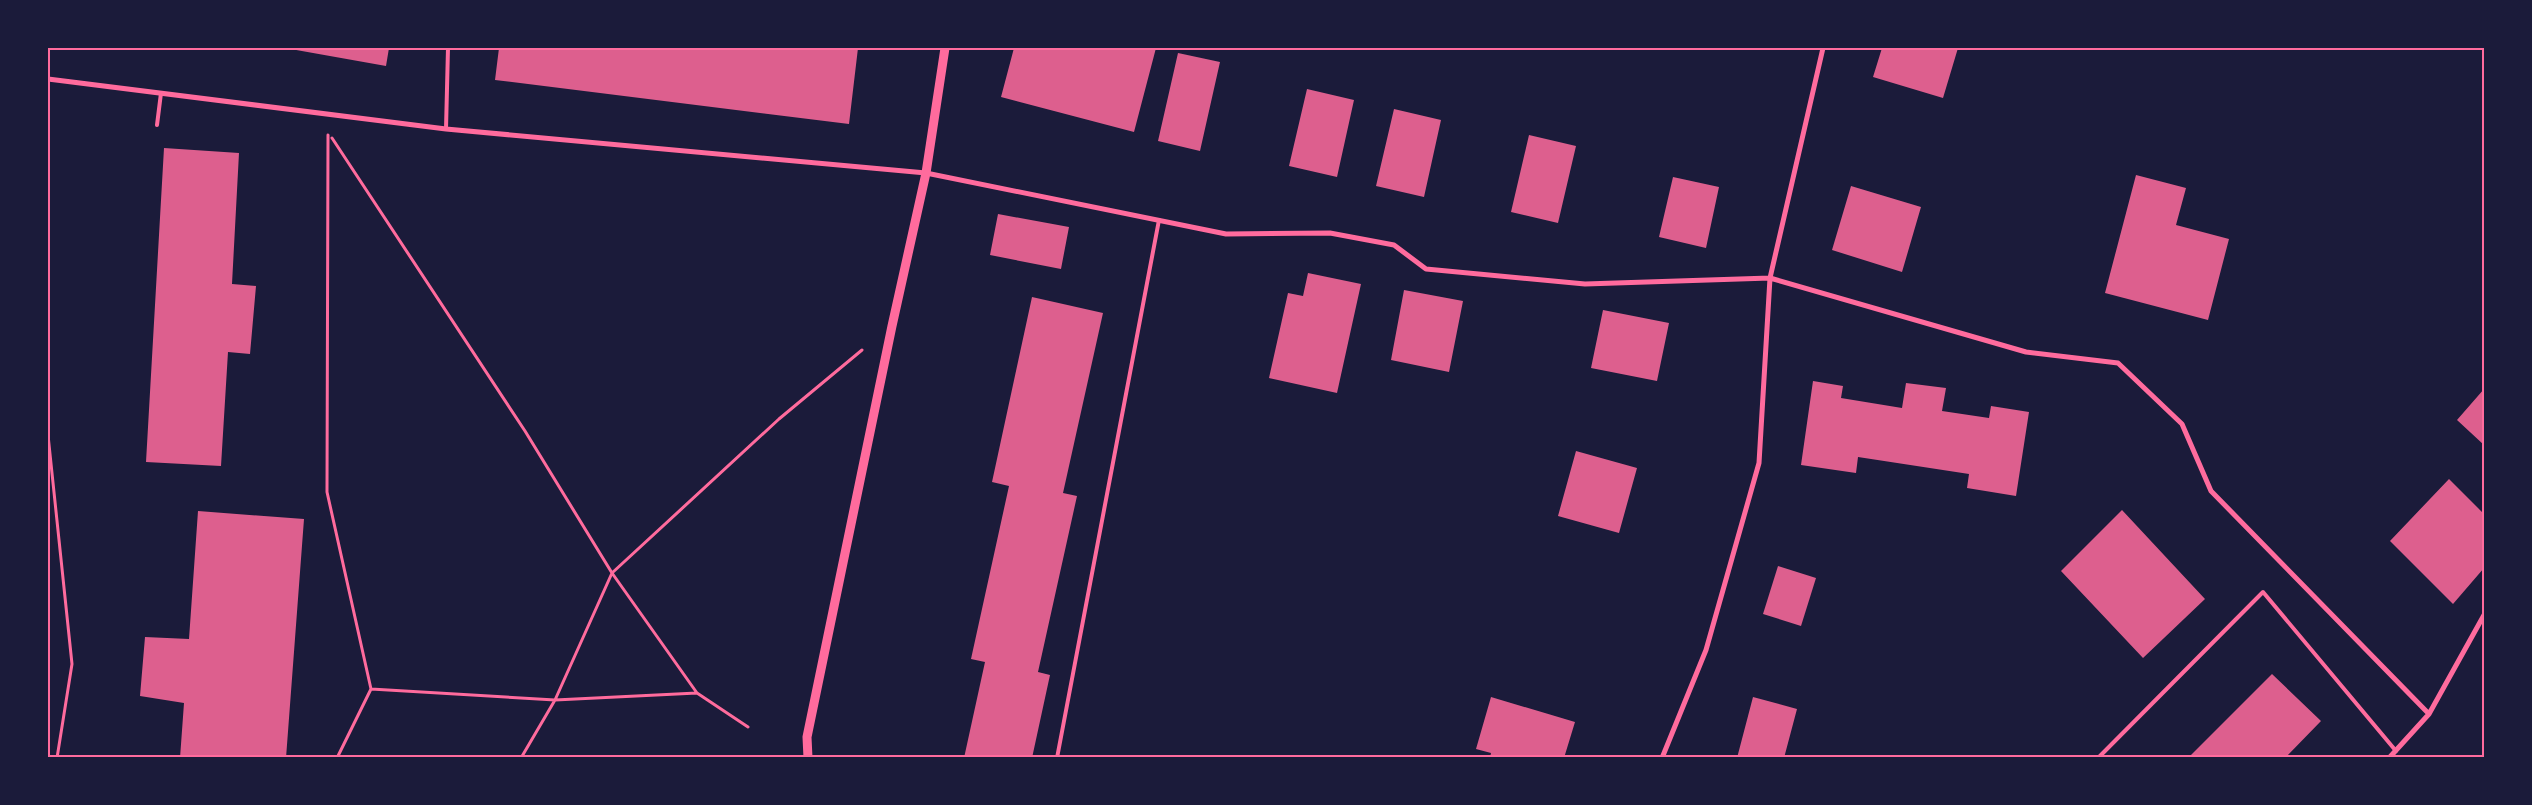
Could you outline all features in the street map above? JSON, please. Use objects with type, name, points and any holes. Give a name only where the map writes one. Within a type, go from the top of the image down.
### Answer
[{"type":"street","points":[[808,758],[808,738],[892,326],[926,173],[945,48]]},
{"type":"street","points":[[1662,758],[1706,650],[1759,463],[1770,278],[1823,48]]},
{"type":"street","points":[[48,78],[446,130],[926,173],[1226,234],[1330,233],[1394,245],[1426,269],[1585,284],[1770,278],[2026,352],[2118,363],[2182,424],[2211,491],[2429,714]]},
{"type":"street","points":[[2389,758],[2429,714],[2484,614]]},
{"type":"lane","points":[[446,130],[448,48]]},
{"type":"lane","points":[[157,125],[160,93]]},
{"type":"lane","points":[[1057,758],[1159,220]]},
{"type":"lane","points":[[2098,758],[2263,592],[2396,751]]},
{"type":"path","points":[[337,758],[371,689],[327,492],[328,132],[525,431],[612,573],[697,693],[748,727]]},
{"type":"path","points":[[522,758],[555,700],[612,573],[779,419],[892,326]]},
{"type":"path","points":[[48,435],[72,664],[57,758]]},
{"type":"path","points":[[371,689],[555,700],[697,693]]},
{"type":"building","points":[[285,48],[389,48],[386,66]]},
{"type":"building","points":[[499,48],[858,48],[849,124],[495,80]]},
{"type":"building","points":[[1014,48],[1156,48],[1134,132],[1001,97]]},
{"type":"building","points":[[1882,48],[1958,48],[1943,98],[1873,77]]},
{"type":"building","points":[[1178,53],[1220,62],[1200,151],[1158,141]]},
{"type":"building","points":[[1307,89],[1354,100],[1337,177],[1289,166]]},
{"type":"building","points":[[1394,109],[1441,120],[1424,197],[1376,186]]},
{"type":"building","points":[[1529,135],[1576,146],[1558,223],[1511,212]]},
{"type":"building","points":[[164,148],[239,153],[232,284],[256,286],[250,354],[228,352],[221,466],[146,462]]},
{"type":"building","points":[[2136,175],[2186,188],[2176,225],[2229,239],[2208,320],[2105,293]]},
{"type":"building","points":[[1673,177],[1719,187],[1706,248],[1659,237]]},
{"type":"building","points":[[1851,186],[1921,207],[1902,272],[1832,250]]},
{"type":"building","points":[[998,214],[1069,227],[1061,269],[990,255]]},
{"type":"building","points":[[1308,273],[1361,284],[1337,393],[1269,378],[1288,293],[1303,296]]},
{"type":"building","points":[[1404,290],[1463,301],[1449,372],[1391,360]]},
{"type":"building","points":[[1032,297],[1103,313],[1063,493],[1077,496],[1038,672],[1050,675],[1032,758],[964,758],[985,662],[971,659],[1009,486],[992,482]]},
{"type":"building","points":[[1603,310],[1669,323],[1657,381],[1591,368]]},
{"type":"building","points":[[1813,381],[1843,386],[1841,398],[1902,408],[1906,383],[1946,388],[1942,411],[1989,418],[1991,406],[2029,412],[2016,496],[1967,488],[1969,474],[1858,457],[1856,473],[1801,465]]},
{"type":"building","points":[[2484,389],[2484,445],[2457,420]]},
{"type":"building","points":[[1576,451],[1637,468],[1619,533],[1558,516]]},
{"type":"building","points":[[2449,479],[2484,514],[2484,568],[2453,604],[2390,541]]},
{"type":"building","points":[[2122,510],[2205,599],[2143,658],[2061,571]]},
{"type":"building","points":[[198,511],[304,519],[286,758],[180,758],[184,703],[140,696],[145,637],[189,639]]},
{"type":"building","points":[[1778,566],[1816,578],[1801,626],[1763,614]]},
{"type":"building","points":[[2272,674],[2321,721],[2285,758],[2188,758]]},
{"type":"building","points":[[1491,697],[1575,722],[1564,758],[1490,758],[1491,753],[1476,749]]},
{"type":"building","points":[[1753,697],[1797,709],[1784,758],[1737,758]]}]
